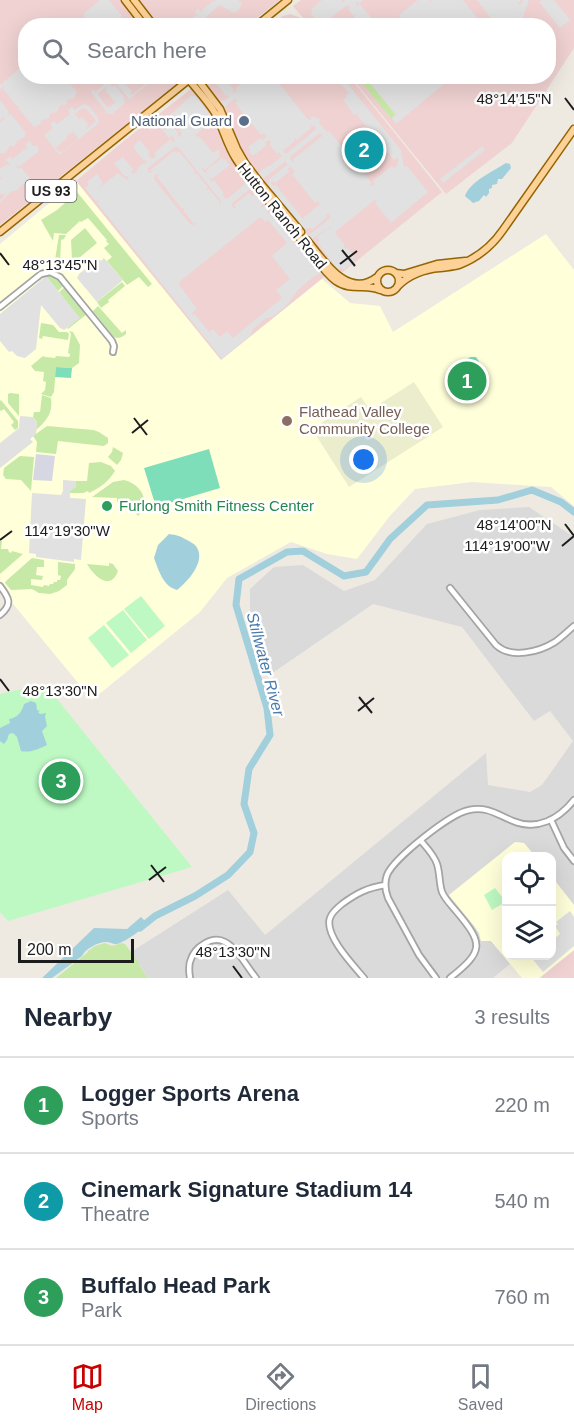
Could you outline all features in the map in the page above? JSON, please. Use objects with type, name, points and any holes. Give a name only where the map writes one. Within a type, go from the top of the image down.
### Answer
[{"type":"main road","points":[[124,0],[139,18]]},
{"type":"main road","points":[[134,0],[148,18]]},
{"type":"main road","points":[[266,18],[288,0]]},
{"type":"main road","name":"US 93","points":[[0,232],[182,84]]},
{"type":"main road","name":"Hutton Ranch Road","points":[[195,84],[214,113],[238,162],[329,276],[351,288],[372,287],[380,290]]},
{"type":"main road","name":"Hutton Ranch Road","points":[[198,84],[210,95],[222,114],[245,163],[333,272],[344,280],[355,283],[368,282],[377,277]]},
{"type":"main road","points":[[465,261],[437,264],[404,274],[384,270],[377,277],[376,284],[380,290],[391,292],[405,279],[435,268],[460,265],[482,252],[499,237],[574,129]]},
{"type":"main road","points":[[395,272],[399,278],[398,287]]},
{"type":"street","points":[[0,307],[41,274],[50,272],[60,277],[112,341],[113,352]]},
{"type":"street","points":[[0,586],[9,601],[6,609],[0,615]]},
{"type":"street","points":[[450,588],[502,651],[512,653],[537,650],[554,643],[574,626]]},
{"type":"street","points":[[436,978],[419,955],[387,898],[385,885],[394,864],[455,815],[470,809],[492,811],[512,821],[525,824],[539,824],[563,812],[574,800]]},
{"type":"street","points":[[551,820],[564,848],[574,861]]},
{"type":"street","points":[[421,841],[436,860],[445,898],[475,937],[475,950],[472,958],[450,978]]},
{"type":"street","points":[[364,978],[331,934],[329,920],[336,909],[357,894],[371,887],[385,885]]},
{"type":"street","points":[[190,978],[189,967],[193,954],[205,943],[217,940],[229,945],[256,978]]},
{"type":"shaded area","points":[[0,0],[280,0],[257,18],[18,18],[18,84],[176,84],[0,225]]},
{"type":"shaded area","points":[[100,0],[109,0],[122,16],[120,18],[81,18],[85,17],[83,14]]},
{"type":"shaded area","points":[[214,0],[216,2],[216,0],[238,0],[242,3],[239,10],[234,13],[219,5],[205,18],[192,18],[199,16],[194,12],[199,8],[203,13],[202,10]]},
{"type":"shaded area","points":[[301,0],[574,0],[574,48],[556,76],[556,18],[303,18],[293,6]]},
{"type":"shaded area","points":[[322,0],[341,0],[343,2],[363,0],[359,4],[357,1],[356,4],[357,6],[360,4],[371,18],[355,18],[348,9],[351,7],[347,5],[330,18],[315,18],[311,14],[313,12],[311,9]]},
{"type":"shaded area","points":[[418,0],[430,0],[430,2],[432,0],[463,0],[477,18],[401,18],[399,15]]},
{"type":"shaded area","points":[[477,0],[520,0],[518,3],[520,5],[523,0],[529,0],[522,18],[491,18]]},
{"type":"shaded area","points":[[554,0],[570,20],[560,28],[556,23],[556,18],[552,18],[539,2]]},
{"type":"shaded area","points":[[290,14],[300,18],[280,18]]},
{"type":"shaded area","points":[[18,70],[18,84],[70,84],[77,92],[76,96],[66,101],[68,103],[64,106],[62,104],[59,110],[34,127],[18,108],[20,105],[17,106],[3,89],[5,86],[1,88],[1,91],[0,85]]},
{"type":"shaded area","points":[[110,84],[112,87],[115,85],[125,98],[123,101],[126,102],[112,114],[107,113],[91,92],[94,89],[95,92],[104,85]],"holes":[[[106,87],[105,90],[115,102],[118,101],[109,107],[98,95]]]},
{"type":"shaded area","points":[[117,84],[126,84],[132,95],[148,84],[130,99]]},
{"type":"shaded area","points":[[197,84],[355,84],[442,192],[333,280],[325,276],[221,361],[76,181]]},
{"type":"shaded area","points":[[217,84],[229,84],[234,93],[241,84],[280,84],[306,117],[310,120],[312,116],[320,119],[319,123],[327,132],[329,131],[344,149],[342,151],[348,155],[356,168],[359,167],[372,183],[369,185],[372,186],[375,184],[373,181],[392,166],[394,168],[397,166],[398,159],[394,160],[357,115],[360,112],[354,115],[343,100],[349,93],[341,84],[348,84],[401,150],[404,167],[407,166],[428,192],[391,223],[375,200],[337,230],[336,234],[345,249],[348,248],[355,257],[352,259],[354,262],[344,270],[341,267],[338,270],[317,242],[319,240],[317,237],[328,228],[331,230],[329,227],[312,239],[311,242],[305,235],[309,235],[330,216],[328,213],[327,217],[313,229],[304,229],[268,185],[269,179],[287,165],[286,161],[264,178],[264,183],[255,172],[258,173],[271,165],[281,155],[279,152],[277,154],[269,144],[271,142],[269,140],[265,143],[266,146],[253,156],[249,152],[248,147],[260,138],[263,140],[266,135],[261,135],[235,103],[237,100],[235,99],[225,109],[220,101],[224,101],[229,95],[226,96]],"holes":[[[310,125],[315,126],[316,129],[285,153],[282,148],[284,150],[295,141],[294,138],[297,140],[311,128]],[[320,133],[324,138],[322,136],[307,148],[308,151],[306,149],[292,160],[293,162],[290,159]],[[291,167],[295,172],[292,174],[315,203],[318,201],[320,204],[302,219],[276,185],[273,186],[271,183],[272,181],[275,183],[289,172],[288,168]]]},
{"type":"shaded area","points":[[357,84],[551,84],[512,143],[446,194]]},
{"type":"shaded area","points":[[371,84],[444,84],[396,124],[392,118],[398,112],[395,114]]},
{"type":"shaded area","points":[[191,96],[195,96],[208,112],[206,114],[209,113],[210,110],[216,120],[211,118],[209,120],[211,122],[196,134],[194,132],[213,153],[219,149],[220,157],[205,170],[202,169],[207,174],[206,171],[210,167],[222,158],[225,159],[230,165],[212,179],[209,178],[212,182],[214,180],[225,198],[227,199],[245,184],[247,178],[256,190],[250,189],[231,204],[234,209],[236,208],[234,205],[249,193],[252,196],[255,194],[263,204],[261,208],[265,206],[265,202],[271,209],[267,212],[269,214],[272,212],[313,263],[310,265],[315,266],[315,261],[326,276],[316,275],[299,289],[285,307],[272,317],[266,318],[253,329],[251,335],[222,359],[97,203],[99,200],[96,202],[85,188],[89,185],[87,182],[97,174],[103,183],[96,190],[118,173],[127,180],[128,176],[125,177],[114,163],[123,157],[134,170],[131,172],[133,174],[142,164],[146,163],[148,160],[144,161],[133,147],[138,141],[140,140],[150,152],[148,155],[152,159],[156,156],[154,153],[171,139],[175,141],[172,136],[169,138],[158,124],[166,117],[179,134],[177,136],[180,137],[182,134],[170,115]],"holes":[[[178,147],[221,201],[220,204],[218,205],[220,202],[209,189],[205,190],[208,187],[196,173],[193,174],[195,171],[179,151],[176,153],[174,151],[150,170],[151,173],[148,172],[148,168]],[[156,174],[159,175],[157,177],[169,192],[172,191],[169,193],[182,209],[185,207],[183,210],[194,224],[197,222],[194,225],[190,224],[154,177]],[[259,218],[265,222],[268,220],[287,243],[272,256],[290,279],[276,290],[282,298],[233,338],[227,331],[220,337],[213,329],[209,332],[195,314],[192,315],[197,309],[178,283]]]},
{"type":"shaded area","points":[[0,100],[9,112],[7,115],[11,114],[26,133],[24,135],[26,136],[16,142],[13,147],[11,145],[4,154],[0,153],[0,122],[5,118],[0,120]]},
{"type":"shaded area","points":[[83,104],[89,106],[98,117],[99,123],[59,155],[44,135],[53,128],[50,124],[54,121],[57,124],[70,114],[68,110],[72,107],[75,110]],"holes":[[[85,108],[96,121],[87,129],[89,126],[82,117],[79,119],[75,114]],[[73,132],[77,140],[59,152],[54,145],[57,147],[67,138],[66,136]]]},
{"type":"shaded area","points":[[30,141],[33,146],[37,145],[39,151],[19,167],[16,166],[19,169],[21,167],[30,178],[0,202],[5,195],[0,193],[0,180],[4,176],[0,178],[0,169],[7,164],[10,165],[5,161],[10,156],[12,159],[27,148],[29,150],[25,145]]},
{"type":"shaded area","points":[[482,146],[485,150],[443,183],[440,179]]},
{"type":"shaded area","name":"Flathead Valley Community College","points":[[76,181],[221,360],[322,279],[350,303],[380,306],[393,332],[546,234],[574,270],[574,506],[551,487],[472,482],[415,489],[389,517],[357,559],[327,554],[291,542],[227,578],[200,612],[92,700],[0,588],[0,244]]},
{"type":"shaded area","points":[[104,258],[123,280],[97,302],[77,278],[99,259],[101,261]]},
{"type":"shaded area","points":[[46,276],[80,318],[64,330],[41,305],[36,349],[25,358],[17,356],[12,351],[9,352],[0,341],[0,314]]},
{"type":"shaded area","points":[[414,382],[443,427],[349,487],[312,429],[361,397],[370,410]]},
{"type":"shaded area","points":[[20,416],[33,417],[37,422],[36,434],[30,439],[33,442],[0,468],[0,443],[19,428]]},
{"type":"shaded area","points":[[36,454],[55,456],[52,481],[33,480]]},
{"type":"shaded area","points":[[63,480],[76,481],[76,487],[70,491],[70,498],[86,499],[81,560],[74,559],[74,562],[36,557],[36,554],[29,553],[32,493],[61,495]]},
{"type":"shaded area","points":[[529,507],[574,537],[574,905],[556,882],[556,852],[532,852],[524,843],[511,852],[502,852],[502,858],[449,895],[475,927],[481,941],[491,941],[502,954],[502,960],[507,960],[510,964],[493,978],[148,978],[131,952],[228,890],[265,935],[486,753],[488,785],[530,792],[542,785],[573,741],[550,711],[534,721],[462,627],[373,604],[271,674],[250,627],[250,589],[274,567],[303,565],[344,591],[375,580],[427,524],[480,510]]},
{"type":"shaded area","points":[[515,842],[524,843],[532,852],[503,852]]},
{"type":"shaded area","points":[[502,852],[502,954],[491,941],[481,941],[475,927],[449,895]]},
{"type":"shaded area","points":[[556,882],[574,905],[574,950],[539,978],[522,978],[507,960],[556,960]]},
{"type":"shaded area","points":[[570,911],[574,917],[574,946],[543,972],[533,960],[556,960],[556,938],[560,934],[556,922]]},
{"type":"shaded area","points":[[574,950],[574,978],[541,977]]},
{"type":"green space","points":[[363,84],[371,84],[395,114],[398,112],[391,118]]},
{"type":"green space","points":[[77,192],[152,284],[148,287],[139,277],[127,285],[107,261],[112,257],[104,248],[109,244],[107,240],[88,218],[80,221],[66,234],[54,233],[53,241],[41,220],[57,210]]},
{"type":"green space","points":[[85,228],[97,243],[79,258],[72,260],[71,240]]},
{"type":"green space","points":[[59,235],[66,235],[61,240],[60,265],[55,260]]},
{"type":"green space","points":[[51,274],[64,285],[58,291],[46,276],[37,282],[44,275]]},
{"type":"green space","points":[[122,282],[125,286],[101,308],[97,302]]},
{"type":"green space","points":[[65,287],[87,314],[68,329],[79,318],[59,292]]},
{"type":"green space","points":[[98,306],[122,333],[126,330],[126,334],[118,338],[113,336],[93,311]]},
{"type":"green space","points":[[41,323],[53,325],[59,332],[67,332],[68,340],[43,336],[42,339],[39,338]]},
{"type":"green space","points":[[69,331],[73,332],[80,345],[79,363],[72,368],[56,367],[54,392],[51,397],[41,394],[45,390],[44,372],[35,371],[31,366],[43,356],[69,357],[71,334]]},
{"type":"green space","points":[[476,357],[488,375],[476,387],[460,394],[447,375],[460,362]]},
{"type":"green space","points":[[56,367],[72,368],[71,378],[55,377]]},
{"type":"green space","points":[[10,393],[19,394],[19,416],[8,403]]},
{"type":"green space","points":[[42,395],[51,398],[51,408],[46,419],[36,430],[37,422],[33,417],[34,412],[40,412]]},
{"type":"green space","points":[[1,400],[18,421],[18,428],[15,430],[11,425],[14,422],[4,409],[0,410]]},
{"type":"green space","points":[[47,426],[93,430],[108,438],[108,443],[104,446],[58,441],[56,454],[36,452],[37,442],[33,436]]},
{"type":"green space","points":[[113,447],[123,453],[117,465],[108,457]]},
{"type":"green space","points":[[209,449],[220,488],[156,507],[144,468]]},
{"type":"green space","points":[[20,456],[34,457],[31,491],[21,480],[6,479],[3,475],[4,468]]},
{"type":"green space","points":[[101,462],[111,466],[115,471],[107,481],[89,493],[88,491],[70,493],[70,490],[76,487],[76,481],[87,481],[89,463]]},
{"type":"green space","points":[[124,480],[135,485],[143,494],[144,505],[138,516],[129,505],[117,502],[117,498],[92,497],[113,482]]},
{"type":"green space","points":[[0,541],[2,541],[1,549],[23,554],[0,574]]},
{"type":"green space","points":[[32,558],[44,560],[44,567],[37,567],[36,575],[43,576],[42,580],[31,579],[31,585],[49,586],[60,580],[58,562],[75,564],[75,569],[67,580],[67,585],[50,594],[39,593],[32,589],[11,590],[5,583],[6,581]]},
{"type":"green space","points":[[109,563],[113,564],[118,571],[115,577],[107,581],[98,577],[87,564],[109,566]]},
{"type":"green space","points":[[141,596],[165,626],[149,639],[124,609]]},
{"type":"green space","points":[[123,610],[147,640],[131,653],[106,623]]},
{"type":"green space","points":[[104,625],[129,655],[112,668],[88,638]]},
{"type":"green space","points":[[45,684],[192,867],[8,921],[0,912],[0,694]]},
{"type":"green space","points":[[495,888],[502,897],[502,904],[492,910],[484,895]]},
{"type":"green space","points":[[105,943],[112,946],[125,944],[148,978],[56,978],[95,946]]},
{"type":"water","points":[[506,163],[510,164],[511,168],[502,179],[498,179],[497,184],[492,185],[486,197],[484,195],[479,201],[473,203],[465,196],[478,181]]},
{"type":"water","points":[[169,534],[195,545],[199,557],[195,570],[177,590],[165,582],[154,558],[158,545]]},
{"type":"water","points":[[31,701],[36,703],[40,714],[46,713],[47,726],[42,731],[47,745],[31,751],[21,751],[17,737],[13,733],[9,734],[4,744],[0,741],[0,728],[10,723],[9,719],[17,716],[24,704]]},
{"type":"water","points":[[141,917],[148,924],[127,939],[118,944],[103,942],[89,948],[82,956],[52,978],[42,978],[94,928],[127,929]]},
{"type":"waterway","name":"Stillwater River","points":[[140,928],[155,916],[195,896],[228,875],[250,852],[254,833],[244,804],[249,769],[270,735],[267,708],[236,605],[239,579],[287,552],[303,551],[344,576],[366,572],[390,539],[427,505],[498,500],[532,490],[561,502],[574,512]]},
{"type":"place","name":"National Guard","points":[[244,121]]},
{"type":"place","name":"Cinemark Signature Stadium 14","points":[[364,150]]},
{"type":"place","name":"Logger Sports Arena","points":[[467,381]]},
{"type":"place","name":"Flathead Valley Community College","points":[[287,421]]},
{"type":"place","name":"Furlong Smith Fitness Center","points":[[107,506]]},
{"type":"place","name":"Buffalo Head Park","points":[[61,781]]}]
